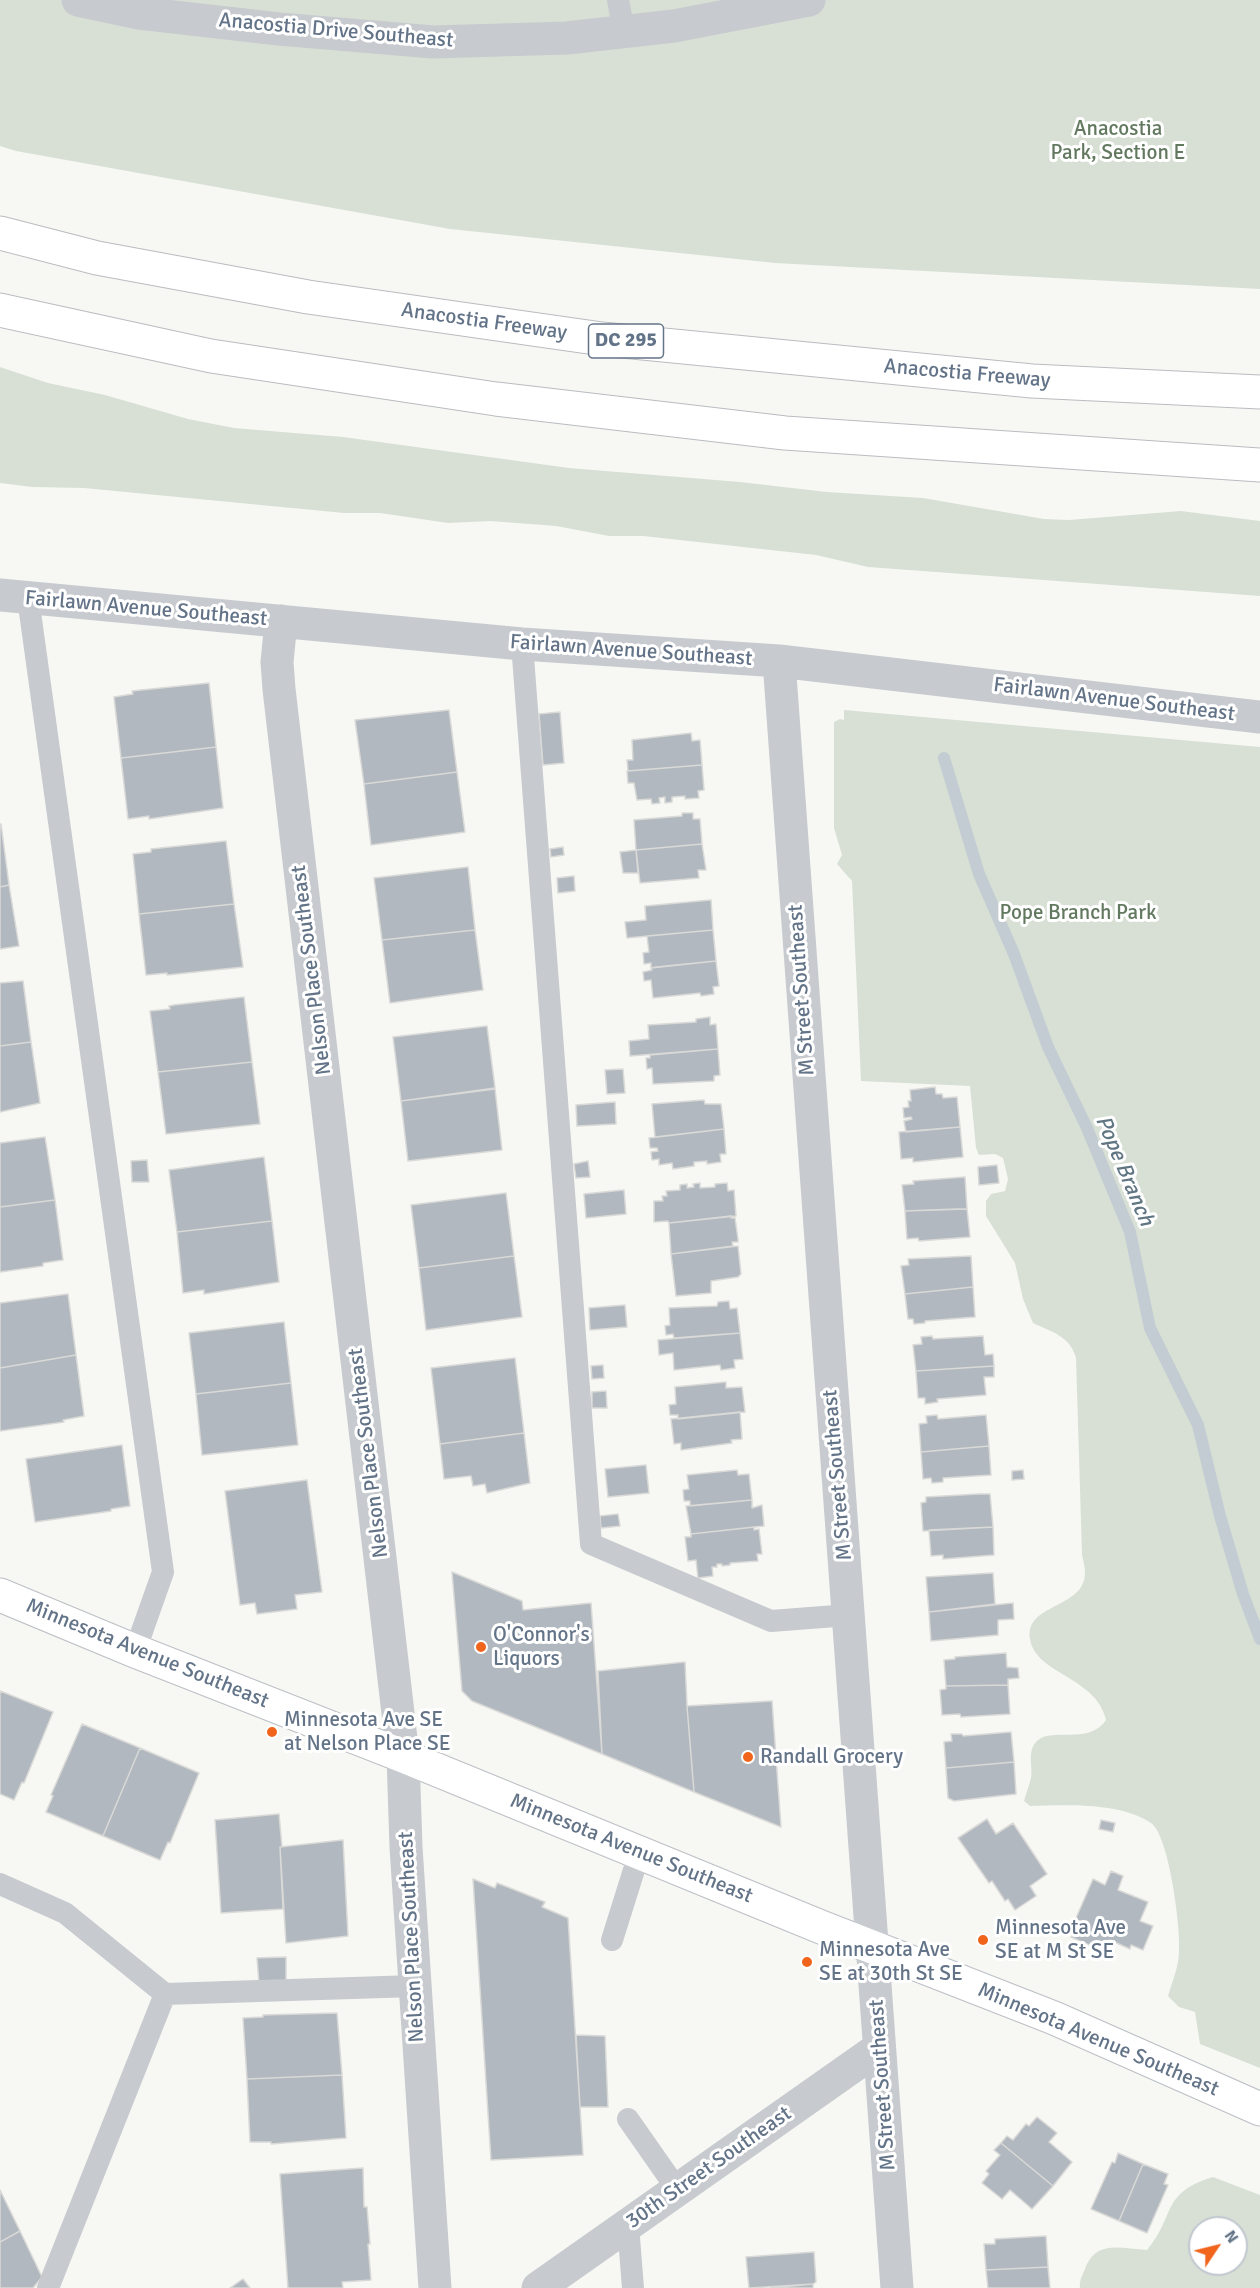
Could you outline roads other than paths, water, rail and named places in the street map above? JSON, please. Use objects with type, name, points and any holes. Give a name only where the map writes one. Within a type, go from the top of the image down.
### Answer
[{"type":"main road","name":"Anacostia Freeway","points":[[0,233],[98,258],[308,297],[602,339],[1032,381],[1260,392]]},
{"type":"main road","points":[[0,310],[211,356],[496,399],[785,433],[1260,465]]},
{"type":"main road","name":"Minnesota Avenue Southeast","points":[[0,1595],[135,1651],[403,1756],[639,1854],[1054,2018],[1260,2109]]},
{"type":"street","name":"Anacostia Drive Southeast","points":[[78,0],[139,13],[279,29],[433,42],[567,38],[624,32],[674,26],[809,0]]},
{"type":"street","name":"Fairlawn Avenue Southeast","points":[[14,597],[522,644],[779,661],[1260,717]]},
{"type":"street","name":"Nelson Place Southeast","points":[[281,621],[277,662],[279,689],[403,1756],[406,1847],[435,2288]]},
{"type":"street","name":"M Street Southeast","points":[[779,661],[818,1224],[849,1615],[897,2288]]},
{"type":"street","name":"30th Street Southeast","points":[[538,2288],[879,2048]]},
{"type":"lane","points":[[618,0],[624,32]]},
{"type":"lane","points":[[14,597],[163,1572],[135,1651]]},
{"type":"lane","points":[[522,644],[591,1544],[771,1621],[849,1615]]},
{"type":"lane","points":[[612,1940],[639,1854]]},
{"type":"lane","points":[[0,1884],[65,1913],[165,1994],[415,1986]]},
{"type":"lane","points":[[48,2288],[165,1994]]},
{"type":"lane","points":[[628,2119],[677,2189]]},
{"type":"lane","points":[[628,2225],[633,2288]]},
{"type":"waterway","name":"Pope Branch","points":[[944,758],[979,874],[1014,954],[1048,1047],[1087,1128],[1130,1232],[1150,1328],[1198,1425],[1220,1516],[1243,1594],[1260,1639]]},
{"type":"place","name":"O'Connor's Liquors","points":[[481,1647]]},
{"type":"place","name":"Minnesota Ave SE at Nelson Place SE","points":[[272,1732]]},
{"type":"place","name":"Randall Grocery","points":[[748,1757]]},
{"type":"place","name":"Minnesota Ave SE at M St SE","points":[[983,1940]]},
{"type":"place","name":"Minnesota Ave SE at 30th St SE","points":[[807,1962]]},
{"type":"park label","name":"Anacostia Park, Section E","points":[[1118,141]]},
{"type":"park label","name":"Pope Branch Park","points":[[1078,913]]}]
